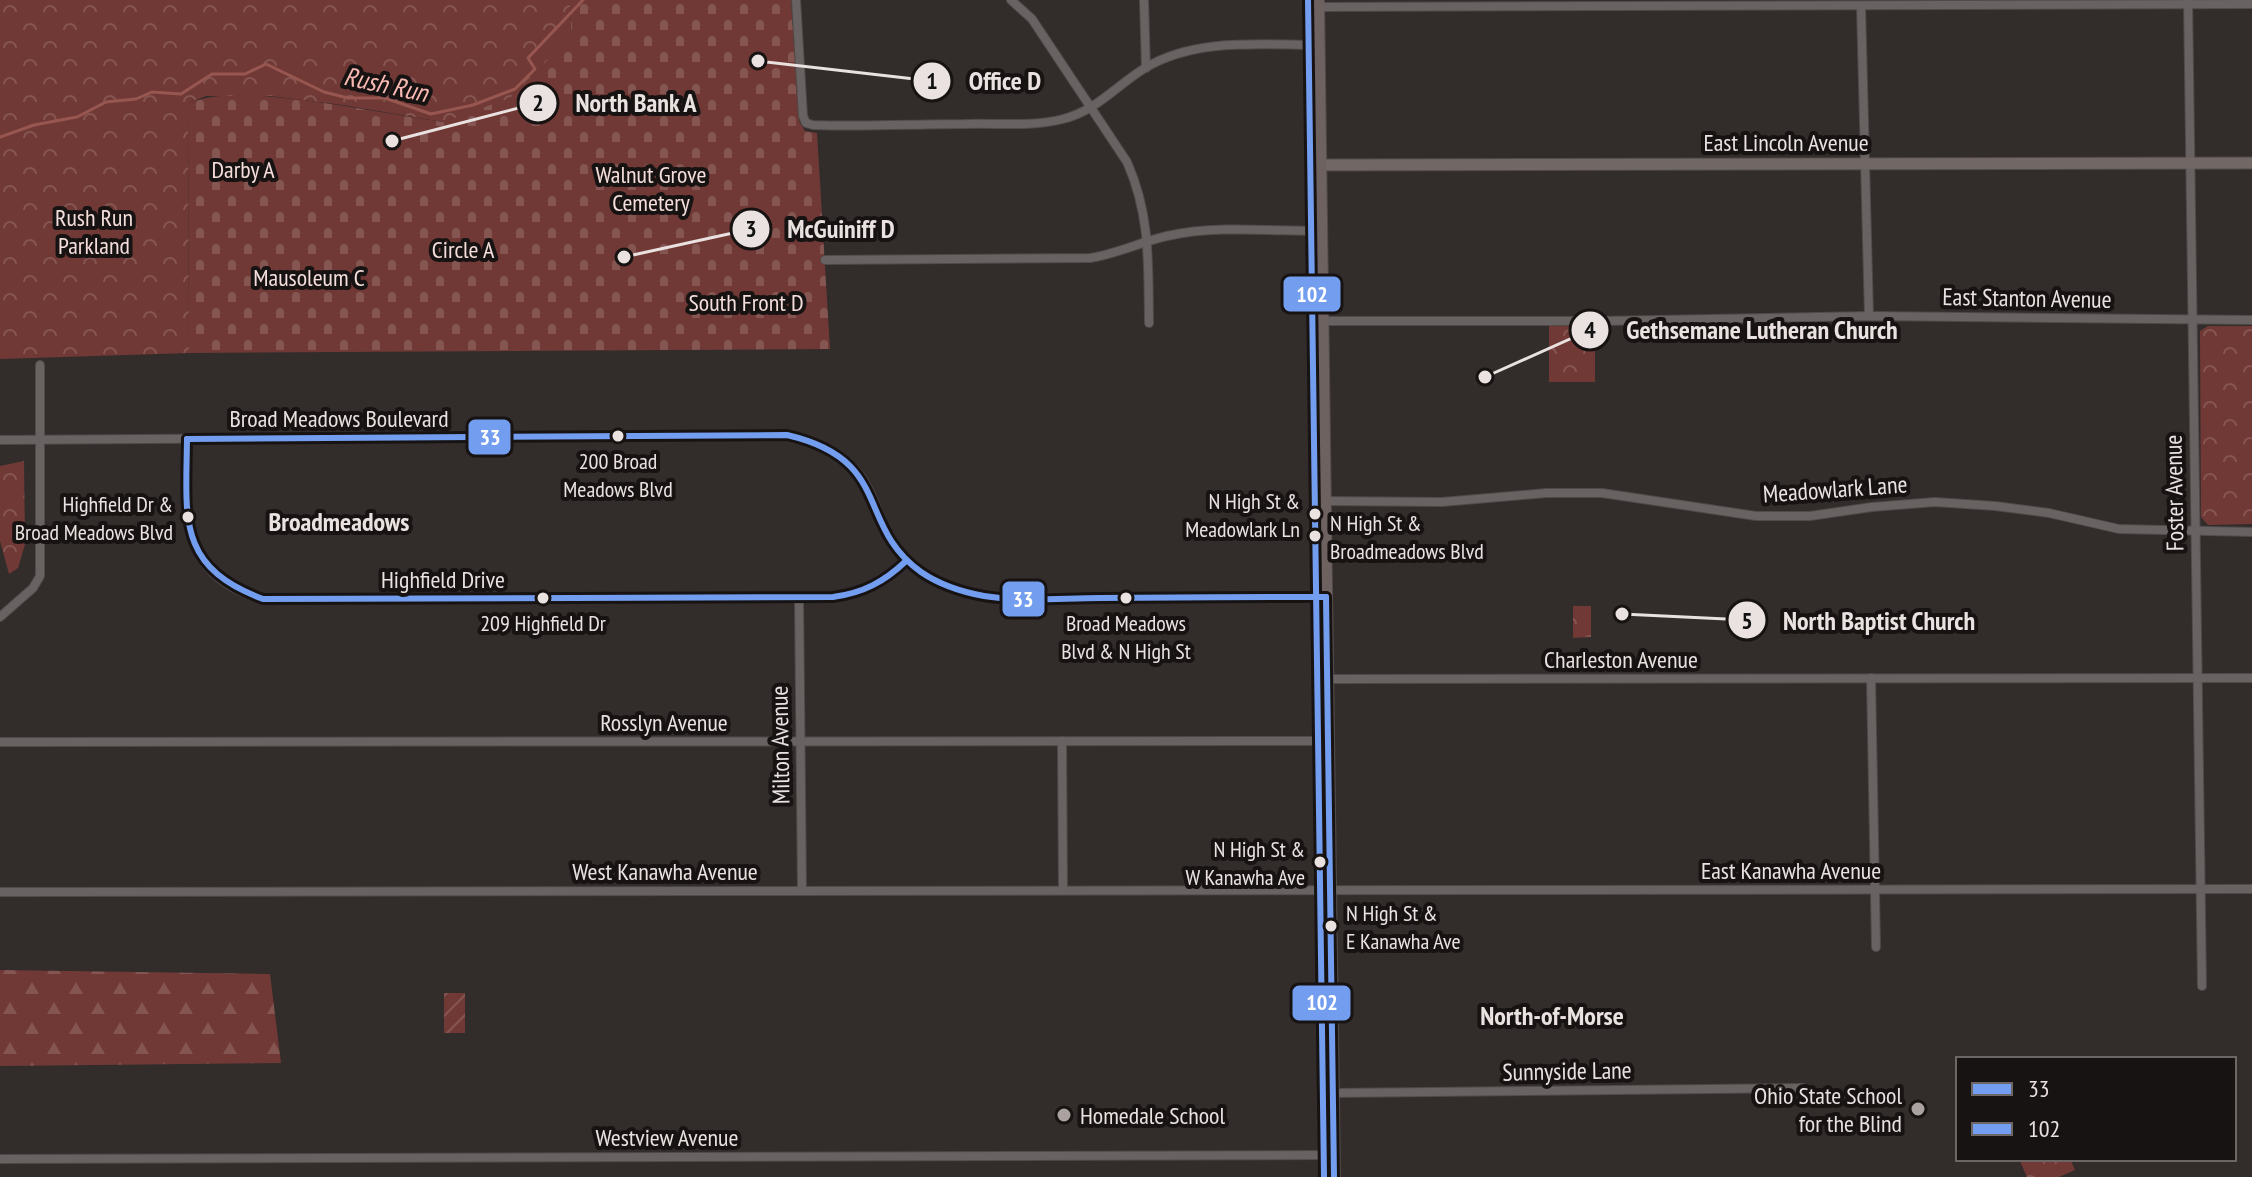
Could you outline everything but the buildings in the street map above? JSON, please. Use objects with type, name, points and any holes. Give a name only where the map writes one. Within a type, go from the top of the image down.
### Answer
[{"type":"main road","points":[[1318,4],[1334,1177]]},
{"type":"main road","name":"East Lincoln Avenue","points":[[1320,165],[2252,163]]},
{"type":"street","points":[[796,0],[803,116],[806,123],[811,125],[1061,120],[1091,108],[1146,68],[1168,58],[1209,47],[1319,45]]},
{"type":"street","points":[[1011,0],[1026,12],[1127,162],[1138,187],[1148,242],[1149,323]]},
{"type":"street","points":[[1144,0],[1146,68]]},
{"type":"street","name":"Foster Avenue","points":[[2188,2],[2202,986]]},
{"type":"street","points":[[1318,4],[2252,4]]},
{"type":"street","points":[[1861,6],[1869,316]]},
{"type":"street","points":[[825,260],[1090,258],[1109,256],[1169,235],[1321,231]]},
{"type":"street","name":"East Stanton Avenue","points":[[1322,321],[1601,321],[1869,316],[2252,320]]},
{"type":"street","points":[[0,617],[33,588],[40,576],[40,365]]},
{"type":"street","name":"Broad Meadows Boulevard","points":[[0,440],[787,435],[827,448],[854,469],[865,484],[889,536],[906,561],[952,588],[994,598],[1326,597]]},
{"type":"street","name":"Highfield Drive","points":[[187,439],[188,524],[199,557],[221,580],[253,596],[277,600],[833,597],[866,591],[906,561]]},
{"type":"street","name":"Meadowlark Lane","points":[[1324,501],[1442,502],[1546,493],[1602,493],[1756,516],[1810,516],[1935,502],[2049,513],[2119,529],[2252,532]]},
{"type":"street","name":"Milton Avenue","points":[[799,598],[802,891]]},
{"type":"street","points":[[1871,678],[1876,947]]},
{"type":"street","name":"Charleston Avenue","points":[[1327,679],[2252,678]]},
{"type":"street","points":[[1062,741],[1063,890]]},
{"type":"street","name":"Rosslyn Avenue","points":[[0,742],[1328,741]]},
{"type":"street","name":"East Kanawha Avenue","points":[[1330,890],[2252,889]]},
{"type":"street","name":"West Kanawha Avenue","points":[[0,892],[1330,890]]},
{"type":"street","name":"Sunnyside Lane","points":[[1333,1093],[1803,1088]]},
{"type":"street","name":"Westview Avenue","points":[[0,1159],[1333,1155]]},
{"type":"green space","name":"Rush Run Parkland","points":[[0,0],[570,0],[571,36],[510,98],[443,122],[271,96],[206,96],[188,103],[189,353],[0,359]]},
{"type":"green space","name":"Walnut Grove Cemetery","points":[[570,0],[791,0],[799,121],[805,131],[817,133],[830,349],[189,353],[188,103],[216,96],[259,96],[321,102],[443,122],[571,36]]},
{"type":"green space","points":[[1549,324],[1595,324],[1595,382],[1549,382]]},
{"type":"green space","points":[[2208,326],[2252,326],[2252,524],[2208,525],[2201,517],[2200,331]]},
{"type":"green space","points":[[24,461],[25,544],[18,568],[9,574],[0,541],[0,466]]},
{"type":"green space","points":[[1573,606],[1591,606],[1591,637],[1573,638]]},
{"type":"green space","points":[[0,970],[270,974],[281,1063],[0,1066]]},
{"type":"green space","points":[[444,993],[465,993],[465,1033],[444,1033]]},
{"type":"green space","points":[[2020,1161],[2071,1161],[2075,1170],[2059,1177],[2027,1177]]},
{"type":"waterway","name":"Rush Run","points":[[0,137],[34,125],[77,117],[106,102],[136,99],[152,92],[181,94],[212,74],[245,74],[266,64],[324,92],[348,98],[385,98],[431,114],[473,105],[515,89],[535,69],[528,58],[583,0]]},
{"type":"transit line","name":"102","points":[[1308,0],[1324,1177]]},
{"type":"transit line","name":"33","points":[[187,439],[787,435],[821,446],[844,460],[859,477],[887,534],[901,554],[928,577],[959,590],[998,598],[1027,599],[1326,597]]},
{"type":"transit line","name":"33","points":[[187,439],[186,493],[192,537],[215,572],[263,599],[833,597],[872,585],[906,561]]},
{"type":"transit line","name":"33","points":[[1326,597],[1334,1177]]},
{"type":"place","name":"Office D","points":[[758,61]]},
{"type":"place","name":"North Bank A","points":[[392,141]]},
{"type":"place","name":"McGuiniff D","points":[[624,257]]},
{"type":"place","name":"Gethsemane Lutheran Church","points":[[1485,377]]},
{"type":"place","name":"200 Broad Meadows Blvd","points":[[618,436]]},
{"type":"place","name":"N High St & Meadowlark Ln","points":[[1315,514]]},
{"type":"place","name":"Highfield Dr & Broad Meadows Blvd","points":[[188,517]]},
{"type":"place","name":"N High St & Broadmeadows Blvd","points":[[1315,536]]},
{"type":"place","name":"209 Highfield Dr","points":[[543,598]]},
{"type":"place","name":"Broad Meadows Blvd & N High St","points":[[1126,598]]},
{"type":"place","name":"North Baptist Church","points":[[1622,614]]},
{"type":"place","name":"N High St & W Kanawha Ave","points":[[1320,862]]},
{"type":"place","name":"N High St & E Kanawha Ave","points":[[1331,926]]},
{"type":"place","name":"Ohio State School for the Blind","points":[[1918,1109]]},
{"type":"place","name":"Homedale School","points":[[1064,1115]]},
{"type":"district","name":"Broadmeadows","points":[[339,521]]},
{"type":"district","name":"North-of-Morse","points":[[1552,1015]]},
{"type":"park label","name":"Darby A","points":[[243,169]]},
{"type":"park label","name":"Circle A","points":[[463,249]]},
{"type":"park label","name":"Mausoleum C","points":[[309,277]]},
{"type":"park label","name":"South Front D","points":[[746,302]]}]
